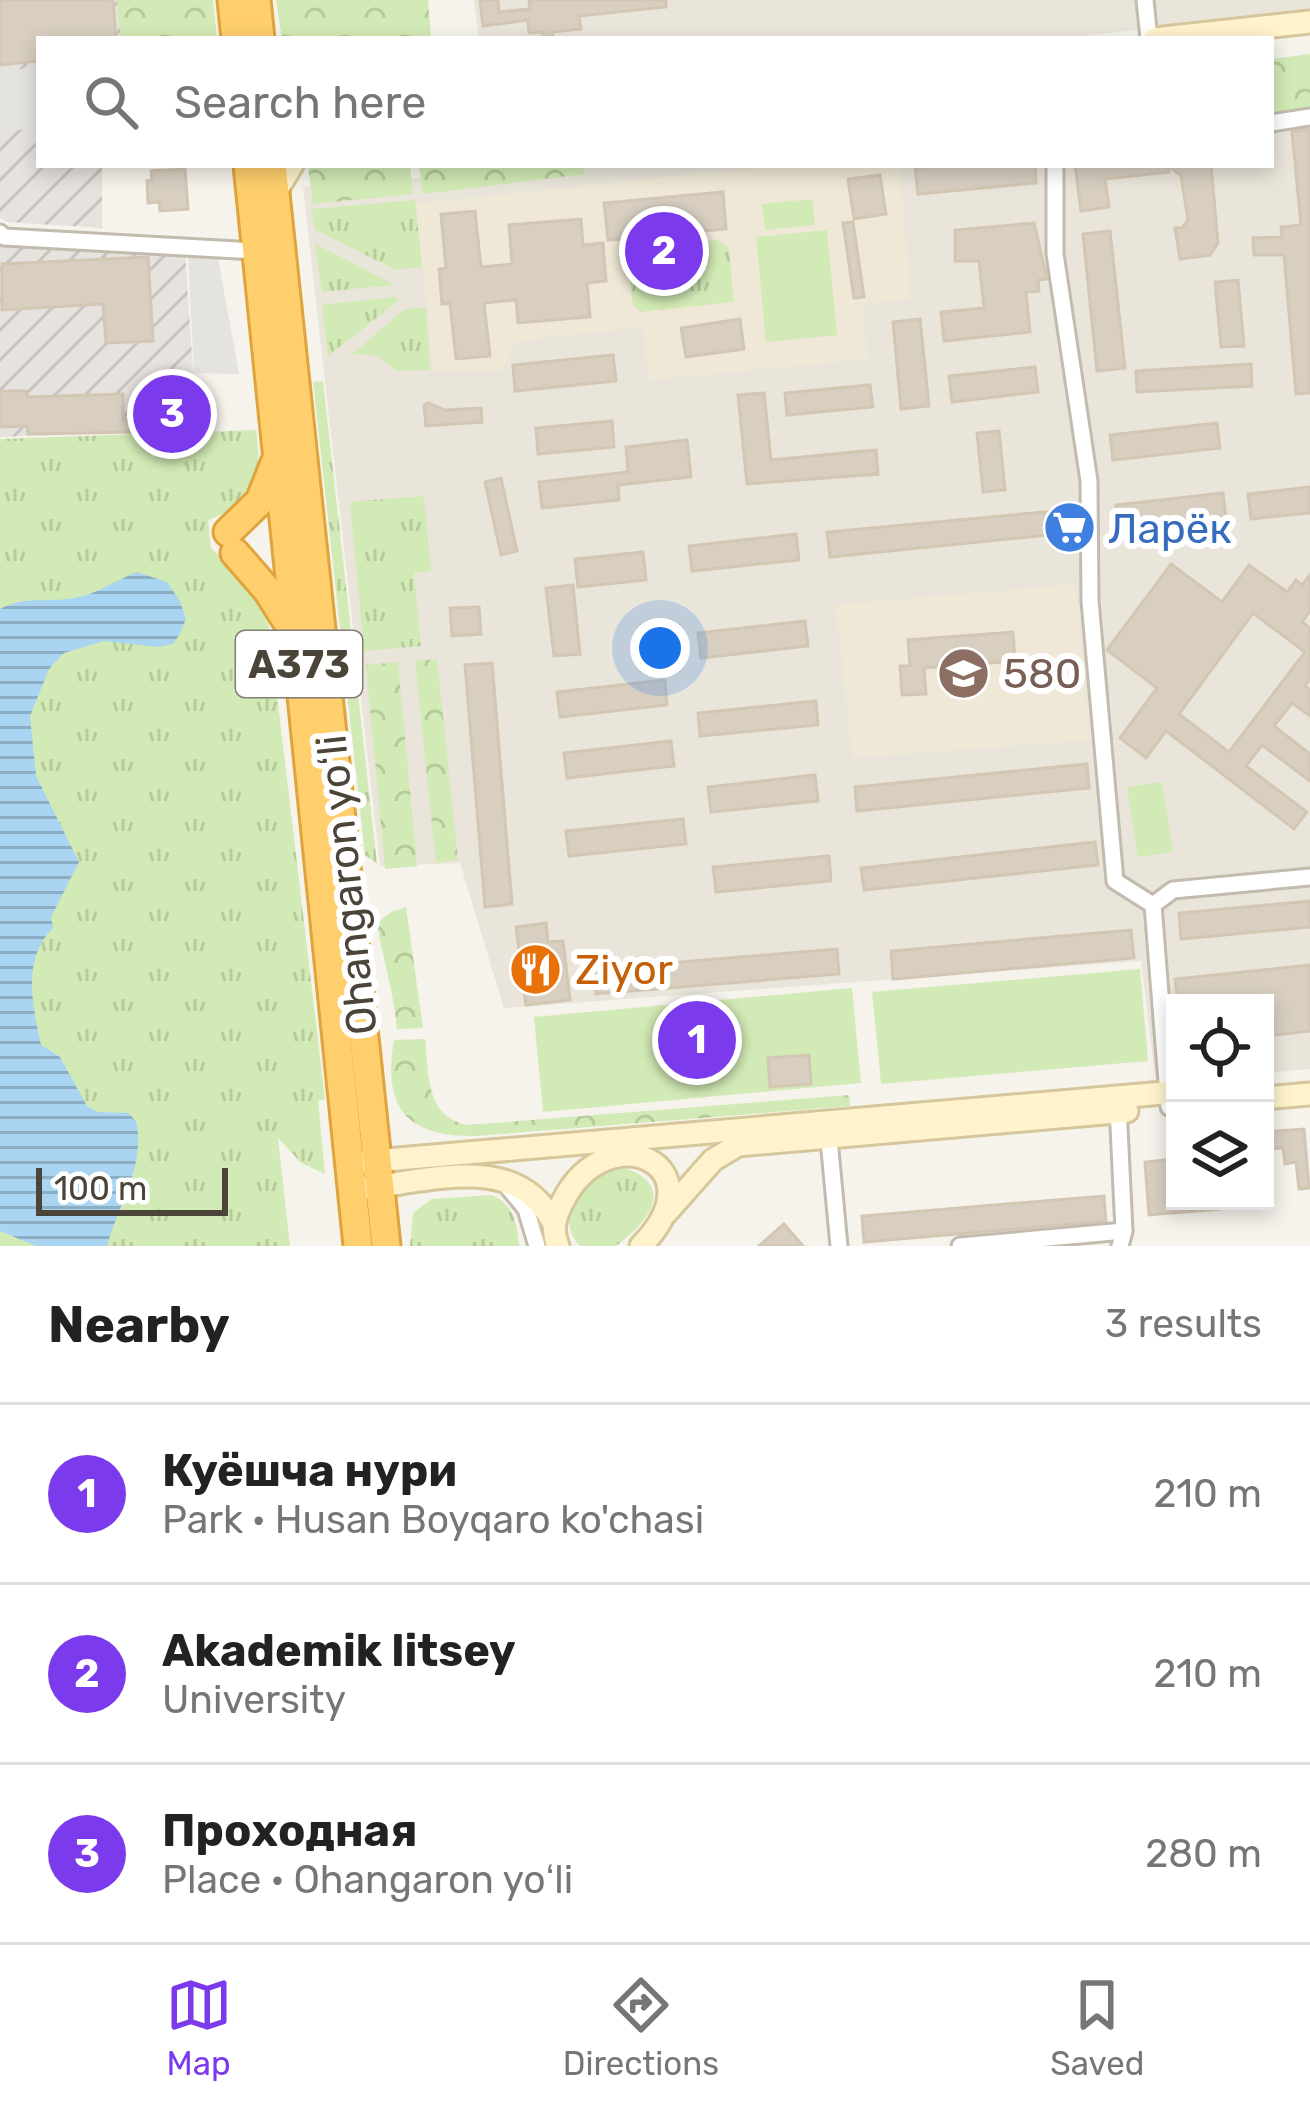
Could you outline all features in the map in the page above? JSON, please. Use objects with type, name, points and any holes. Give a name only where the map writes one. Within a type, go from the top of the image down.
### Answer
[{"type":"highway","points":[[232,0],[236,36]]},
{"type":"highway","points":[[256,0],[260,36]]},
{"type":"highway","name":"Ohangaron yoʻli","points":[[248,168],[296,637],[365,1175],[386,1246]]},
{"type":"highway","name":"Ohangaron yoʻli","points":[[274,179],[365,1175],[358,1246]]},
{"type":"highway","points":[[277,453],[265,493],[231,543],[296,637]]},
{"type":"main road","points":[[1180,36],[1310,22]]},
{"type":"main road","points":[[1274,41],[1310,37]]},
{"type":"main road","points":[[1274,1083],[1310,1080]]},
{"type":"main road","points":[[1274,1097],[1310,1094]]},
{"type":"main road","points":[[365,1175],[539,1147],[663,1134],[828,1129],[1166,1100]]},
{"type":"main road","points":[[640,1246],[726,1150],[828,1129]]},
{"type":"main road","points":[[556,1235],[567,1193],[580,1176],[598,1161],[663,1134]]},
{"type":"main road","points":[[539,1147],[636,1156],[658,1168],[670,1189],[666,1214]]},
{"type":"main road","points":[[365,1175],[509,1179],[528,1191],[556,1235]]},
{"type":"street","points":[[1145,0],[1151,36]]},
{"type":"street","points":[[1274,123],[1310,117]]},
{"type":"street","points":[[1054,168],[1054,254],[1089,481],[1090,601],[1115,881],[1153,905]]},
{"type":"street","points":[[0,233],[4,237],[255,251]]},
{"type":"street","points":[[1153,905],[1173,890],[1310,877]]},
{"type":"street","points":[[1153,905],[1166,1038]]},
{"type":"street","points":[[960,1246],[1122,1239],[1118,1104]]},
{"type":"street","points":[[828,1129],[839,1246]]},
{"type":"street","points":[[489,1175],[510,1189],[526,1209],[541,1246],[556,1235]]},
{"type":"shaded area","points":[[0,0],[155,0],[158,36],[36,36],[36,168],[102,168],[102,228],[0,218]]},
{"type":"shaded area","points":[[474,0],[1310,0],[1310,11],[1079,36],[479,36]]},
{"type":"shaded area","points":[[36,67],[36,128],[0,131],[0,71]]},
{"type":"shaded area","points":[[1310,98],[1310,1069],[1274,1072],[1274,994],[1166,994],[1166,1081],[1156,1082],[1141,961],[504,1008],[460,863],[380,866],[303,187],[534,168],[1274,168],[1274,102]]},
{"type":"shaded area","points":[[750,168],[899,168],[911,298],[862,304],[868,359],[648,380],[644,327],[517,341],[502,371],[433,371],[416,204]]},
{"type":"shaded area","points":[[0,242],[185,253],[194,385],[188,401],[196,430],[0,437]]},
{"type":"shaded area","points":[[188,255],[218,258],[239,374],[194,373]]},
{"type":"shaded area","name":"580","points":[[1076,584],[1090,740],[852,758],[836,605]]},
{"type":"green space","points":[[117,0],[213,0],[217,36],[121,36]]},
{"type":"green space","points":[[276,0],[428,0],[431,36],[282,36]]},
{"type":"green space","points":[[1310,54],[1310,108],[1274,113],[1274,59]]},
{"type":"green space","points":[[308,168],[410,168],[413,194],[313,204]]},
{"type":"green space","points":[[419,168],[584,168],[585,174],[423,194]]},
{"type":"green space","points":[[812,199],[815,225],[765,230],[762,204]]},
{"type":"green space","points":[[415,200],[422,267],[396,270],[314,229],[312,209]]},
{"type":"green space","points":[[827,230],[837,335],[766,342],[756,237]]},
{"type":"green space","points":[[718,240],[729,248],[734,302],[640,312],[633,304],[627,259],[634,248]]},
{"type":"green space","points":[[315,244],[395,285],[322,292]]},
{"type":"green space","points":[[395,297],[398,301],[328,356],[322,305]]},
{"type":"green space","points":[[426,308],[430,370],[396,371],[378,356],[352,354],[405,309]]},
{"type":"green space","points":[[323,381],[377,864],[365,855],[313,382]]},
{"type":"green space","points":[[256,430],[258,463],[253,487],[237,505],[208,520],[211,548],[267,611],[325,1099],[318,1101],[325,1174],[301,1163],[278,1138],[290,1246],[0,1246],[0,439]]},
{"type":"green space","points":[[424,496],[431,571],[414,573],[421,646],[364,651],[350,502]]},
{"type":"green space","points":[[437,659],[458,860],[436,863],[415,661]]},
{"type":"green space","points":[[398,662],[417,866],[385,869],[366,665]]},
{"type":"green space","points":[[1162,782],[1173,852],[1138,857],[1127,787]]},
{"type":"green space","points":[[406,907],[423,1028],[397,1029],[377,923]]},
{"type":"green space","points":[[1140,969],[1148,1061],[881,1084],[872,992]]},
{"type":"green space","points":[[852,988],[861,1083],[543,1112],[534,1017]]},
{"type":"green space","points":[[425,1039],[437,1104],[454,1120],[468,1125],[849,1095],[850,1106],[453,1135],[417,1125],[405,1115],[392,1085],[394,1040]]},
{"type":"green space","points":[[628,1169],[651,1187],[654,1197],[645,1218],[616,1246],[580,1246],[569,1220],[578,1195],[600,1176]]},
{"type":"green space","points":[[491,1195],[513,1215],[519,1246],[410,1246],[413,1213],[432,1199]]},
{"type":"water","points":[[137,572],[167,582],[180,601],[186,619],[173,644],[158,647],[104,641],[64,653],[49,669],[30,716],[36,776],[79,862],[51,917],[53,928],[36,954],[32,984],[41,1045],[60,1057],[87,1106],[97,1112],[128,1113],[136,1121],[137,1153],[107,1246],[36,1246],[0,1231],[0,609],[19,602],[83,596]]},
{"type":"building","points":[[0,0],[113,0],[116,36],[36,36],[36,61],[0,65]]},
{"type":"building","points":[[480,0],[498,0],[499,12],[530,9],[529,0],[666,0],[666,7],[579,16],[581,29],[552,32],[553,36],[529,33],[528,20],[483,26]]},
{"type":"building","points":[[1310,129],[1310,393],[1296,394],[1284,255],[1254,255],[1253,238],[1282,237],[1281,227],[1301,225],[1292,132]]},
{"type":"building","points":[[915,168],[1035,168],[1036,183],[918,194]]},
{"type":"building","points":[[1075,168],[1168,168],[1169,172],[1105,179],[1109,207],[1081,211]]},
{"type":"building","points":[[1172,168],[1211,168],[1218,243],[1210,255],[1180,259],[1175,228],[1182,228],[1188,220],[1181,176]]},
{"type":"building","points":[[185,169],[188,209],[160,211],[159,202],[148,203],[151,171]]},
{"type":"building","points":[[880,175],[886,214],[854,219],[848,179]]},
{"type":"building","points":[[723,192],[726,229],[608,240],[604,203]]},
{"type":"building","points":[[475,211],[481,267],[512,264],[509,225],[581,219],[583,245],[603,243],[606,281],[587,283],[590,317],[518,323],[516,300],[484,303],[490,356],[456,359],[450,303],[442,304],[439,269],[446,268],[441,214]]},
{"type":"building","points":[[853,222],[864,297],[854,298],[843,223]]},
{"type":"building","points":[[1034,223],[1047,279],[1038,280],[1039,291],[1026,292],[1030,332],[944,341],[941,312],[984,308],[979,261],[955,261],[955,230]]},
{"type":"building","points":[[1110,231],[1125,368],[1097,371],[1083,234]]},
{"type":"building","points":[[148,257],[153,341],[106,343],[103,304],[2,310],[2,264]]},
{"type":"building","points":[[1238,280],[1244,346],[1221,347],[1215,282]]},
{"type":"building","points":[[740,319],[744,349],[686,357],[681,328]]},
{"type":"building","points":[[920,319],[929,406],[901,409],[893,322]]},
{"type":"building","points":[[613,355],[616,381],[515,391],[513,365]]},
{"type":"building","points":[[1251,364],[1252,386],[1137,392],[1136,371]]},
{"type":"building","points":[[1035,367],[1038,392],[952,402],[949,376]]},
{"type":"building","points":[[870,385],[873,407],[787,415],[785,393]]},
{"type":"building","points":[[0,391],[26,391],[27,397],[123,394],[123,420],[154,418],[153,402],[188,401],[192,431],[28,434],[27,426],[0,427]]},
{"type":"building","points":[[764,393],[771,460],[876,450],[878,474],[747,484],[738,395]]},
{"type":"building","points":[[424,405],[445,410],[481,408],[482,422],[426,426]]},
{"type":"building","points":[[612,421],[614,447],[538,454],[536,428]]},
{"type":"building","points":[[1217,423],[1220,448],[1113,460],[1110,435]]},
{"type":"building","points":[[999,431],[1005,490],[983,492],[977,433]]},
{"type":"building","points":[[687,440],[691,477],[618,485],[619,500],[542,508],[539,482],[628,472],[626,447]]},
{"type":"building","points":[[501,478],[517,551],[501,555],[485,482]]},
{"type":"building","points":[[1310,487],[1310,513],[1251,519],[1248,494]]},
{"type":"building","points":[[1223,493],[1226,518],[1118,530],[1116,505]]},
{"type":"building","points":[[1077,509],[1077,532],[830,557],[827,532]]},
{"type":"building","points":[[796,534],[799,560],[692,571],[689,546]]},
{"type":"building","points":[[643,552],[646,580],[578,587],[575,559]]},
{"type":"building","points":[[1171,564],[1222,602],[1249,565],[1287,592],[1296,580],[1302,585],[1310,575],[1310,611],[1302,622],[1310,628],[1310,679],[1305,686],[1310,690],[1310,716],[1292,703],[1274,726],[1310,754],[1310,781],[1262,745],[1246,766],[1307,812],[1294,829],[1166,731],[1146,758],[1120,738],[1157,688],[1107,650]],"holes":[[[1253,613],[1305,652],[1229,752],[1179,714]]]},
{"type":"building","points":[[573,585],[580,654],[554,656],[546,588]]},
{"type":"building","points":[[479,607],[481,634],[452,636],[450,608]]},
{"type":"building","points":[[805,621],[808,646],[701,658],[698,633]]},
{"type":"building","points":[[1013,632],[1015,661],[924,668],[926,694],[902,695],[900,666],[910,666],[908,640]]},
{"type":"building","points":[[492,663],[512,904],[485,907],[465,665]]},
{"type":"building","points":[[665,680],[667,705],[560,717],[557,692]]},
{"type":"building","points":[[816,701],[818,725],[700,736],[698,713]]},
{"type":"building","points":[[671,741],[674,766],[567,778],[564,753]]},
{"type":"building","points":[[1087,764],[1089,788],[857,811],[855,787]]},
{"type":"building","points":[[815,775],[818,801],[711,812],[708,787]]},
{"type":"building","points":[[683,819],[686,844],[569,856],[566,831]]},
{"type":"building","points":[[1095,842],[1098,865],[864,890],[861,868]]},
{"type":"building","points":[[829,856],[831,881],[716,892],[713,867]]},
{"type":"building","points":[[1310,901],[1310,927],[1181,939],[1179,913]]},
{"type":"building","points":[[546,923],[548,942],[563,941],[570,1000],[526,1005],[516,927]]},
{"type":"building","points":[[1131,930],[1134,958],[893,979],[891,951]]},
{"type":"building","points":[[837,949],[839,974],[596,994],[594,969]]},
{"type":"building","points":[[1310,965],[1310,1031],[1274,1035],[1274,994],[1177,994],[1175,979]]},
{"type":"building","points":[[809,1055],[811,1084],[770,1087],[768,1058]]},
{"type":"building","points":[[1304,1129],[1309,1188],[1299,1189],[1296,1162],[1285,1164],[1283,1148],[1274,1148],[1274,1131]]},
{"type":"building","points":[[1166,1160],[1166,1210],[1208,1210],[1149,1215],[1145,1162]]},
{"type":"building","points":[[1104,1196],[1106,1221],[864,1242],[862,1216]]},
{"type":"building","points":[[784,1224],[803,1246],[759,1246]]},
{"type":"place","name":"Akademik litsey","points":[[664,251]]},
{"type":"place","name":"Проходная","points":[[172,414]]},
{"type":"place","name":"Ларёк","points":[[1069,528]]},
{"type":"place","name":"580","points":[[964,673]]},
{"type":"place","name":"Ziyor","points":[[536,969]]},
{"type":"place","name":"Куёшча нури","points":[[697,1040]]}]
